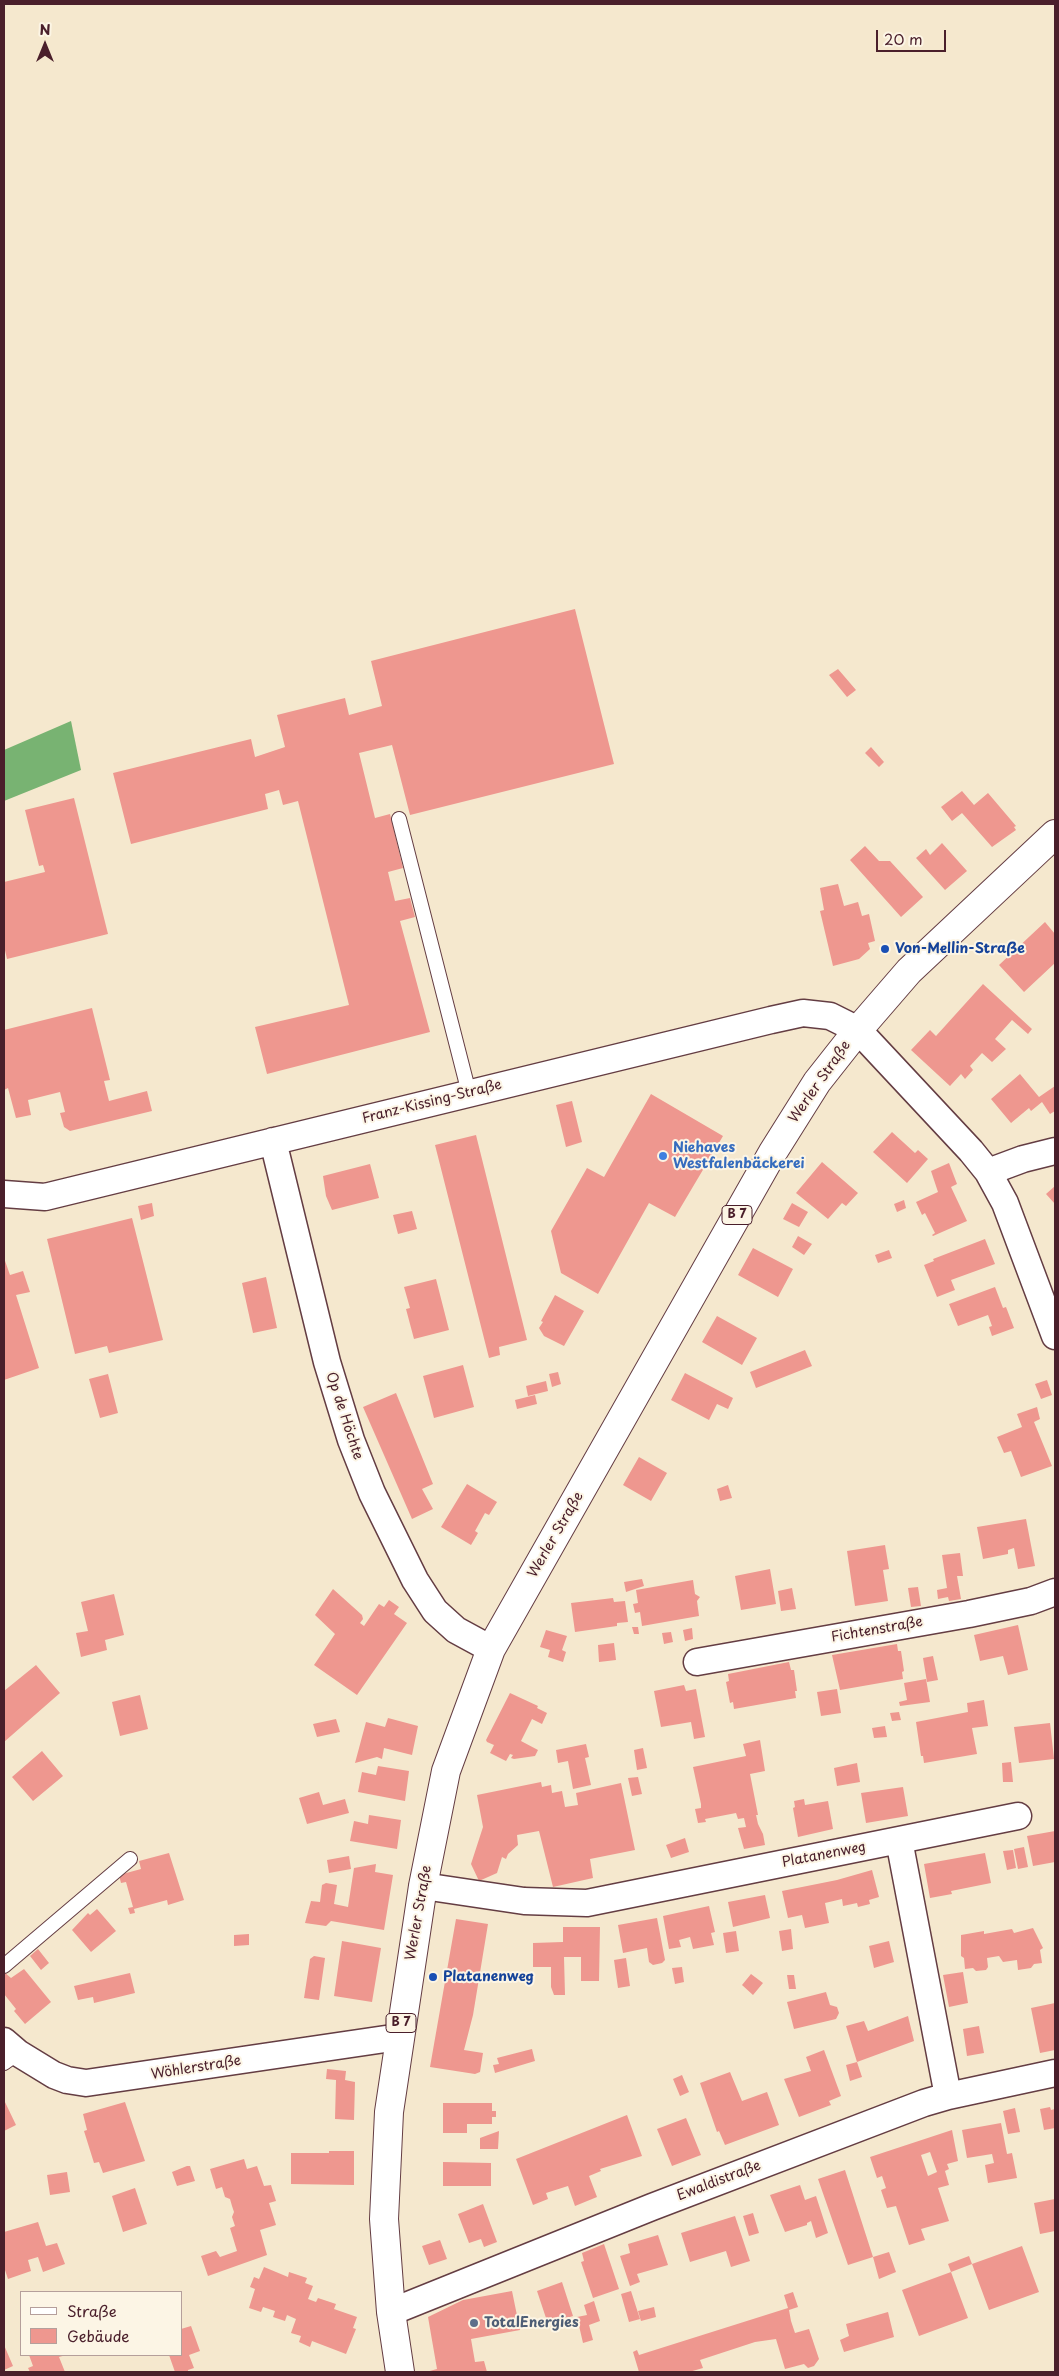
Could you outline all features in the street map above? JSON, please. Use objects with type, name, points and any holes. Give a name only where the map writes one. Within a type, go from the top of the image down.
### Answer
[{"type":"main road","name":"Werler Straße","points":[[400,2372],[391,2312],[384,2219],[385,2161],[389,2112],[423,1886],[446,1771],[491,1650],[773,1152],[817,1082],[858,1030],[929,952],[1055,834]]},
{"type":"street","name":"Franz-Kissing-Straße","points":[[4,1194],[45,1197],[803,1013],[830,1016],[858,1030]]},
{"type":"street","points":[[858,1030],[971,1150],[988,1172],[1004,1203],[1055,1336]]},
{"type":"street","name":"Op de Höchte","points":[[273,1141],[327,1362],[351,1440],[372,1493],[415,1580],[435,1611],[456,1630],[491,1650]]},
{"type":"street","points":[[988,1172],[1023,1159],[1055,1151]]},
{"type":"street","name":"Fichtenstraße","points":[[697,1662],[969,1614],[1031,1601],[1055,1592]]},
{"type":"street","name":"Platanenweg","points":[[423,1886],[524,1901],[556,1904],[587,1903],[1018,1816]]},
{"type":"street","points":[[899,1840],[948,2096]]},
{"type":"street","name":"Wöhlerstraße","points":[[9,2053],[54,2075],[67,2080],[86,2083],[399,2037]]},
{"type":"street","name":"Ewaldistraße","points":[[391,2312],[652,2207],[948,2096],[1055,2073]]},
{"type":"lane","points":[[399,819],[470,1093]]},
{"type":"lane","points":[[4,1966],[130,1858]]},
{"type":"green space","points":[[71,721],[81,770],[4,801],[4,750]]},
{"type":"building","points":[[575,609],[614,764],[410,815],[392,745],[359,753],[375,818],[390,814],[403,868],[388,872],[395,901],[410,898],[415,917],[400,921],[430,1032],[267,1074],[255,1027],[349,1005],[298,801],[283,805],[279,790],[265,794],[268,809],[131,844],[113,773],[251,739],[255,757],[285,747],[277,715],[345,698],[349,715],[382,706],[371,661]]},
{"type":"building","points":[[838,669],[856,690],[847,697],[829,675]]},
{"type":"building","points":[[871,747],[884,762],[879,767],[865,753]]},
{"type":"building","points":[[962,791],[974,805],[988,793],[1016,826],[1014,827],[1016,830],[992,847],[962,813],[952,821],[941,807]]},
{"type":"building","points":[[74,798],[108,934],[7,959],[4,946],[4,882],[45,872],[43,865],[39,866],[25,810]]},
{"type":"building","points":[[942,843],[967,871],[945,890],[916,858],[926,849],[930,855]]},
{"type":"building","points":[[865,846],[879,861],[890,861],[923,897],[901,917],[850,860]]},
{"type":"building","points":[[838,884],[844,906],[858,902],[862,916],[869,914],[875,941],[868,943],[870,949],[859,959],[833,966],[820,911],[824,910],[820,888]]},
{"type":"building","points":[[1045,922],[1055,934],[1055,963],[1024,992],[999,965]]},
{"type":"building","points":[[983,984],[1032,1029],[1028,1034],[1012,1020],[995,1039],[1006,1049],[992,1062],[982,1053],[970,1066],[973,1070],[965,1079],[961,1074],[950,1086],[911,1050],[930,1030],[936,1036]]},
{"type":"building","points":[[92,1008],[110,1080],[104,1081],[109,1101],[147,1091],[152,1111],[70,1131],[64,1127],[60,1113],[65,1112],[60,1092],[28,1100],[31,1115],[16,1118],[8,1088],[4,1090],[4,1030]]},
{"type":"building","points":[[1020,1074],[1039,1097],[1055,1086],[1055,1111],[1050,1114],[1042,1102],[1031,1111],[1029,1108],[1011,1123],[991,1099]]},
{"type":"building","points":[[651,1094],[723,1136],[675,1217],[649,1203],[598,1294],[561,1273],[551,1231],[587,1168],[604,1177]]},
{"type":"building","points":[[572,1101],[582,1142],[566,1147],[556,1105]]},
{"type":"building","points":[[892,1132],[915,1153],[918,1150],[928,1159],[907,1183],[873,1152]]},
{"type":"building","points":[[476,1135],[527,1340],[499,1347],[500,1355],[489,1358],[435,1145]]},
{"type":"building","points":[[822,1162],[858,1193],[846,1206],[842,1203],[828,1219],[796,1193]]},
{"type":"building","points":[[949,1163],[957,1184],[951,1187],[967,1221],[933,1236],[935,1233],[925,1213],[922,1215],[916,1202],[938,1192],[931,1171]]},
{"type":"building","points":[[370,1164],[379,1198],[332,1210],[326,1196],[323,1176]]},
{"type":"building","points":[[1055,1186],[1055,1204],[1046,1194]]},
{"type":"building","points":[[904,1200],[906,1208],[897,1212],[894,1204]]},
{"type":"building","points":[[152,1203],[154,1216],[141,1220],[138,1206]]},
{"type":"building","points":[[792,1203],[808,1212],[799,1227],[783,1219]]},
{"type":"building","points":[[412,1211],[417,1229],[398,1234],[393,1215]]},
{"type":"building","points":[[132,1218],[163,1340],[109,1353],[107,1346],[75,1354],[47,1239]]},
{"type":"building","points":[[798,1236],[812,1244],[804,1255],[792,1247]]},
{"type":"building","points":[[985,1239],[995,1264],[951,1280],[955,1290],[937,1297],[924,1265],[934,1261],[933,1259]]},
{"type":"building","points":[[753,1248],[793,1269],[778,1297],[738,1275]]},
{"type":"building","points":[[889,1250],[892,1258],[878,1263],[875,1255]]},
{"type":"building","points":[[4,1258],[10,1275],[23,1271],[30,1292],[16,1295],[39,1368],[4,1380]]},
{"type":"building","points":[[266,1277],[277,1328],[253,1333],[242,1283]]},
{"type":"building","points":[[436,1279],[449,1330],[414,1339],[406,1309],[410,1308],[404,1287]]},
{"type":"building","points":[[995,1287],[1003,1308],[1006,1307],[1014,1328],[992,1336],[989,1327],[992,1326],[988,1315],[958,1326],[949,1304]]},
{"type":"building","points":[[555,1295],[584,1311],[564,1346],[544,1336],[539,1328]]},
{"type":"building","points":[[717,1316],[757,1338],[742,1365],[702,1342]]},
{"type":"building","points":[[805,1350],[812,1366],[756,1388],[750,1372]]},
{"type":"building","points":[[463,1365],[474,1407],[434,1418],[423,1376]]},
{"type":"building","points":[[558,1372],[561,1384],[552,1387],[549,1374]]},
{"type":"building","points":[[685,1373],[733,1398],[728,1409],[717,1404],[709,1420],[671,1400]]},
{"type":"building","points":[[108,1374],[118,1413],[100,1418],[89,1379]]},
{"type":"building","points":[[1047,1380],[1052,1395],[1041,1399],[1035,1384]]},
{"type":"building","points":[[546,1381],[548,1391],[528,1396],[526,1386]]},
{"type":"building","points":[[396,1393],[433,1484],[422,1489],[433,1509],[412,1519],[363,1407]]},
{"type":"building","points":[[535,1395],[537,1404],[517,1409],[515,1400]]},
{"type":"building","points":[[1037,1407],[1040,1419],[1034,1422],[1052,1466],[1021,1477],[1011,1451],[1004,1453],[997,1437],[1022,1427],[1017,1414]]},
{"type":"building","points":[[639,1457],[667,1473],[651,1501],[623,1485]]},
{"type":"building","points":[[467,1484],[497,1502],[489,1515],[485,1513],[475,1531],[478,1533],[471,1545],[441,1527]]},
{"type":"building","points":[[728,1485],[732,1498],[720,1501],[717,1489]]},
{"type":"building","points":[[1026,1519],[1035,1566],[1018,1569],[1014,1548],[1008,1550],[1008,1554],[983,1559],[977,1527]]},
{"type":"building","points":[[885,1545],[889,1569],[883,1570],[888,1601],[855,1606],[847,1551]]},
{"type":"building","points":[[960,1553],[963,1576],[957,1576],[961,1599],[949,1601],[948,1597],[938,1599],[937,1590],[947,1588],[942,1555]]},
{"type":"building","points":[[770,1569],[776,1604],[741,1610],[735,1576]]},
{"type":"building","points":[[642,1579],[644,1586],[626,1592],[624,1582]]},
{"type":"building","points":[[693,1580],[695,1594],[700,1597],[697,1601],[699,1616],[642,1626],[640,1612],[635,1613],[633,1604],[638,1603],[636,1590]]},
{"type":"building","points":[[918,1587],[921,1606],[911,1607],[908,1588]]},
{"type":"building","points":[[792,1588],[796,1609],[781,1611],[778,1591]]},
{"type":"building","points":[[333,1589],[362,1615],[363,1619],[360,1623],[364,1626],[379,1604],[384,1607],[389,1600],[399,1607],[394,1614],[407,1623],[357,1695],[314,1665],[335,1634],[315,1615]]},
{"type":"building","points":[[114,1594],[124,1635],[105,1640],[107,1650],[81,1657],[76,1633],[88,1631],[81,1602]]},
{"type":"building","points":[[613,1598],[614,1602],[625,1601],[628,1622],[617,1623],[617,1626],[575,1632],[571,1603]]},
{"type":"building","points":[[1018,1625],[1028,1670],[1008,1675],[1003,1656],[980,1661],[974,1635]]},
{"type":"building","points":[[632,1627],[638,1627],[639,1634],[634,1634]]},
{"type":"building","points":[[692,1628],[693,1639],[685,1641],[683,1630]]},
{"type":"building","points":[[546,1630],[567,1636],[562,1650],[566,1652],[563,1662],[548,1657],[550,1650],[540,1647]]},
{"type":"building","points":[[671,1632],[673,1642],[664,1644],[662,1633]]},
{"type":"building","points":[[614,1643],[616,1660],[599,1662],[598,1645]]},
{"type":"building","points":[[897,1644],[898,1651],[901,1651],[904,1671],[902,1672],[903,1679],[840,1690],[832,1655]]},
{"type":"building","points":[[933,1656],[938,1680],[927,1682],[923,1658]]},
{"type":"building","points":[[789,1662],[791,1670],[794,1670],[796,1698],[734,1709],[733,1702],[730,1703],[726,1682],[729,1681],[728,1674]]},
{"type":"building","points":[[36,1665],[60,1693],[4,1742],[4,1691]]},
{"type":"building","points":[[926,1679],[930,1702],[900,1706],[899,1702],[907,1700],[904,1683]]},
{"type":"building","points":[[684,1685],[686,1691],[696,1689],[705,1737],[694,1739],[691,1722],[661,1727],[654,1691]]},
{"type":"building","points":[[837,1689],[841,1713],[821,1716],[817,1692]]},
{"type":"building","points":[[510,1693],[538,1706],[537,1708],[547,1713],[542,1724],[532,1719],[521,1741],[538,1750],[535,1756],[514,1759],[511,1758],[513,1755],[510,1754],[506,1761],[490,1753],[494,1745],[486,1740]]},
{"type":"building","points":[[140,1695],[148,1729],[120,1736],[112,1702]]},
{"type":"building","points":[[984,1700],[988,1726],[972,1728],[977,1754],[924,1763],[923,1756],[921,1756],[916,1722],[968,1712],[967,1703]]},
{"type":"building","points":[[899,1712],[901,1720],[892,1721],[890,1713]]},
{"type":"building","points":[[388,1718],[418,1726],[412,1755],[384,1748],[382,1759],[377,1757],[355,1763],[366,1722],[385,1727]]},
{"type":"building","points":[[336,1719],[340,1732],[317,1737],[313,1724]]},
{"type":"building","points":[[1050,1723],[1054,1759],[1019,1763],[1014,1727]]},
{"type":"building","points":[[885,1726],[887,1737],[874,1738],[872,1728]]},
{"type":"building","points":[[760,1740],[765,1771],[750,1774],[758,1815],[756,1815],[765,1845],[744,1849],[738,1828],[746,1827],[744,1818],[738,1819],[736,1813],[705,1819],[706,1822],[698,1823],[695,1809],[701,1808],[701,1804],[693,1767],[746,1756],[743,1744]]},
{"type":"building","points":[[586,1744],[589,1757],[585,1758],[591,1785],[573,1789],[568,1761],[558,1763],[556,1750]]},
{"type":"building","points":[[643,1748],[647,1768],[637,1770],[634,1750]]},
{"type":"building","points":[[42,1751],[63,1776],[33,1801],[12,1777]]},
{"type":"building","points":[[1011,1762],[1013,1782],[1003,1782],[1002,1763]]},
{"type":"building","points":[[857,1763],[860,1782],[837,1786],[834,1768]]},
{"type":"building","points":[[378,1766],[409,1771],[405,1801],[358,1792],[362,1772],[376,1775]]},
{"type":"building","points":[[638,1777],[642,1794],[632,1796],[628,1778]]},
{"type":"building","points":[[541,1782],[542,1787],[551,1785],[552,1793],[562,1791],[565,1807],[578,1805],[576,1793],[621,1783],[635,1850],[590,1859],[593,1878],[553,1887],[539,1831],[517,1835],[518,1845],[508,1854],[506,1859],[502,1857],[497,1873],[479,1881],[471,1864],[483,1827],[477,1795]]},
{"type":"building","points":[[903,1787],[908,1816],[866,1823],[861,1793]]},
{"type":"building","points":[[319,1792],[323,1805],[345,1799],[349,1813],[307,1824],[299,1798]]},
{"type":"building","points":[[804,1799],[805,1805],[828,1801],[833,1829],[798,1837],[793,1808],[795,1807],[794,1801]]},
{"type":"building","points":[[369,1815],[401,1820],[397,1849],[350,1841],[354,1821],[368,1824]]},
{"type":"building","points":[[1055,1831],[1055,1862],[1033,1866],[1027,1836]]},
{"type":"building","points":[[685,1838],[689,1852],[671,1858],[666,1845]]},
{"type":"building","points":[[1024,1847],[1028,1867],[1018,1869],[1014,1849]]},
{"type":"building","points":[[1013,1850],[1016,1868],[1007,1870],[1003,1851]]},
{"type":"building","points":[[169,1853],[184,1900],[168,1905],[167,1900],[134,1909],[135,1913],[130,1914],[128,1908],[133,1907],[126,1882],[121,1883],[119,1875],[141,1869],[139,1861]]},
{"type":"building","points":[[985,1853],[991,1883],[951,1891],[952,1894],[930,1898],[924,1864]]},
{"type":"building","points":[[349,1856],[351,1869],[329,1873],[327,1860]]},
{"type":"building","points":[[376,1864],[375,1872],[393,1875],[384,1930],[331,1921],[326,1926],[305,1923],[311,1901],[320,1902],[322,1885],[326,1883],[337,1885],[334,1904],[348,1907],[354,1868]]},
{"type":"building","points":[[872,1870],[879,1897],[869,1900],[870,1904],[858,1907],[857,1903],[843,1906],[842,1899],[825,1903],[829,1923],[805,1928],[802,1915],[788,1918],[782,1891],[837,1880]]},
{"type":"building","points":[[765,1895],[770,1918],[733,1927],[728,1902]]},
{"type":"building","points":[[709,1906],[715,1932],[711,1933],[714,1945],[693,1949],[690,1937],[679,1940],[681,1947],[669,1949],[663,1916]]},
{"type":"building","points":[[97,1909],[116,1931],[91,1952],[72,1930],[88,1913],[90,1915]]},
{"type":"building","points":[[657,1918],[665,1960],[662,1963],[653,1965],[649,1962],[647,1948],[623,1953],[618,1925]]},
{"type":"building","points":[[456,1919],[488,1924],[473,2015],[464,2050],[483,2053],[480,2072],[475,2074],[430,2067]]},
{"type":"building","points":[[563,1927],[600,1927],[599,1981],[581,1981],[581,1957],[564,1957],[565,1995],[554,1995],[551,1987],[551,1967],[533,1967],[533,1943],[563,1942]]},
{"type":"building","points":[[1033,1928],[1043,1948],[1040,1950],[1042,1963],[1034,1964],[1031,1968],[1018,1970],[1017,1960],[1003,1962],[999,1956],[987,1958],[988,1967],[986,1970],[965,1969],[964,1958],[961,1956],[961,1935],[984,1931],[984,1934],[1012,1929],[1014,1933]]},
{"type":"building","points":[[791,1929],[793,1949],[782,1951],[779,1931]]},
{"type":"building","points":[[736,1931],[739,1951],[726,1953],[723,1933]]},
{"type":"building","points":[[249,1934],[249,1945],[234,1946],[234,1935]]},
{"type":"building","points":[[342,1941],[381,1948],[372,2002],[334,1996]]},
{"type":"building","points":[[889,1941],[894,1962],[874,1968],[869,1946]]},
{"type":"building","points":[[38,1949],[49,1963],[41,1970],[30,1956]]},
{"type":"building","points":[[314,1956],[325,1958],[319,2000],[304,1998],[310,1959]]},
{"type":"building","points":[[626,1958],[630,1986],[618,1988],[614,1960]]},
{"type":"building","points":[[682,1967],[684,1982],[675,1984],[672,1968]]},
{"type":"building","points":[[24,1969],[51,2002],[25,2024],[14,2011],[16,2009],[4,1994],[4,1972],[11,1978]]},
{"type":"building","points":[[963,1972],[968,2003],[949,2007],[943,1975]]},
{"type":"building","points":[[130,1973],[135,1993],[94,2003],[93,1997],[78,2000],[74,1986]]},
{"type":"building","points":[[751,1974],[763,1983],[753,1995],[742,1985]]},
{"type":"building","points":[[787,1975],[794,1975],[796,1989],[789,1989]]},
{"type":"building","points":[[826,1992],[830,2005],[837,2007],[839,2013],[836,2019],[794,2029],[787,2002]]},
{"type":"building","points":[[1055,2003],[1055,2050],[1040,2053],[1031,2008]]},
{"type":"building","points":[[908,2016],[914,2041],[857,2062],[846,2026],[864,2021],[868,2031]]},
{"type":"building","points":[[979,2026],[984,2053],[967,2056],[963,2029]]},
{"type":"building","points":[[532,2049],[535,2061],[495,2073],[493,2065],[499,2064],[497,2058]]},
{"type":"building","points":[[824,2050],[841,2096],[829,2101],[831,2105],[799,2117],[784,2079],[811,2071],[806,2057]]},
{"type":"building","points":[[857,2062],[862,2077],[850,2081],[846,2065]]},
{"type":"building","points":[[327,2069],[346,2071],[345,2080],[355,2082],[354,2120],[335,2119],[336,2080],[326,2079]]},
{"type":"building","points":[[730,2072],[742,2101],[767,2092],[779,2125],[725,2145],[719,2131],[717,2132],[700,2083]]},
{"type":"building","points":[[682,2075],[689,2092],[680,2096],[673,2079]]},
{"type":"building","points":[[4,2100],[16,2125],[4,2131]]},
{"type":"building","points":[[125,2102],[145,2161],[103,2173],[99,2162],[94,2163],[84,2131],[87,2130],[83,2114]]},
{"type":"building","points":[[443,2103],[492,2103],[492,2111],[496,2111],[496,2117],[492,2117],[492,2124],[467,2124],[467,2133],[443,2133]]},
{"type":"building","points":[[1050,2107],[1051,2110],[1055,2109],[1055,2128],[1044,2130],[1040,2109]]},
{"type":"building","points":[[1015,2108],[1020,2132],[1008,2134],[1003,2111]]},
{"type":"building","points":[[627,2115],[642,2156],[600,2169],[601,2171],[589,2176],[597,2197],[575,2206],[568,2186],[546,2193],[548,2199],[533,2205],[516,2159]]},
{"type":"building","points":[[686,2118],[701,2155],[672,2166],[657,2129]]},
{"type":"building","points":[[1001,2123],[1007,2154],[1012,2153],[1017,2178],[988,2183],[985,2165],[994,2163],[992,2154],[967,2158],[962,2130]]},
{"type":"building","points":[[952,2130],[958,2161],[947,2164],[949,2169],[945,2171],[949,2185],[938,2188],[949,2221],[921,2229],[925,2240],[909,2245],[896,2206],[887,2208],[881,2190],[886,2188],[882,2176],[877,2178],[870,2157]],"holes":[[[930,2152],[937,2172],[928,2176],[921,2155]]]},
{"type":"building","points":[[499,2131],[498,2149],[480,2149],[480,2138]]},
{"type":"building","points":[[329,2151],[354,2151],[354,2185],[291,2184],[291,2153],[329,2153]]},
{"type":"building","points":[[244,2159],[247,2169],[257,2166],[264,2186],[271,2185],[276,2201],[269,2203],[276,2225],[260,2230],[267,2255],[208,2276],[201,2256],[216,2251],[220,2257],[237,2251],[230,2228],[235,2226],[232,2217],[234,2212],[230,2199],[225,2197],[222,2187],[216,2189],[210,2169]]},
{"type":"building","points":[[443,2162],[491,2163],[491,2186],[443,2186]]},
{"type":"building","points":[[190,2166],[195,2181],[177,2186],[172,2172]]},
{"type":"building","points":[[845,2170],[873,2257],[848,2265],[818,2179]]},
{"type":"building","points":[[67,2172],[70,2192],[50,2195],[47,2175]]},
{"type":"building","points":[[800,2185],[805,2200],[816,2196],[828,2233],[816,2238],[811,2221],[807,2225],[785,2232],[770,2195]]},
{"type":"building","points":[[135,2188],[147,2224],[123,2232],[112,2196]]},
{"type":"building","points":[[1055,2199],[1055,2231],[1040,2234],[1034,2203]]},
{"type":"building","points":[[483,2204],[497,2242],[484,2247],[481,2239],[469,2243],[458,2214]]},
{"type":"building","points":[[753,2213],[759,2233],[749,2236],[743,2216]]},
{"type":"building","points":[[735,2216],[750,2261],[731,2267],[726,2251],[690,2262],[681,2233]]},
{"type":"building","points":[[38,2222],[46,2246],[57,2243],[65,2264],[43,2272],[38,2257],[28,2260],[31,2271],[8,2279],[4,2267],[4,2232]]},
{"type":"building","points":[[658,2235],[668,2265],[637,2274],[640,2282],[630,2286],[620,2256],[630,2253],[628,2244]]},
{"type":"building","points":[[440,2240],[447,2259],[429,2265],[422,2246]]},
{"type":"building","points":[[604,2244],[619,2289],[593,2298],[581,2262],[584,2261],[582,2253]]},
{"type":"building","points":[[1022,2246],[1039,2292],[989,2310],[972,2264]]},
{"type":"building","points":[[889,2252],[896,2272],[879,2279],[873,2257]]},
{"type":"building","points":[[969,2256],[972,2264],[951,2272],[948,2264]]},
{"type":"building","points":[[264,2267],[288,2277],[289,2272],[307,2278],[305,2283],[313,2286],[308,2299],[316,2302],[318,2298],[336,2304],[334,2309],[357,2317],[353,2328],[356,2329],[346,2354],[312,2341],[310,2347],[299,2342],[301,2336],[291,2333],[296,2319],[287,2315],[285,2321],[273,2317],[275,2311],[263,2307],[261,2312],[249,2308],[255,2289],[250,2287],[254,2277],[259,2279]]},
{"type":"building","points":[[951,2272],[968,2318],[919,2336],[902,2290]]},
{"type":"building","points":[[562,2282],[573,2316],[548,2324],[537,2291]]},
{"type":"building","name":"TotalEnergies","points":[[512,2291],[520,2330],[471,2339],[475,2362],[484,2361],[487,2372],[426,2372],[437,2369],[428,2317],[463,2300]]},
{"type":"building","points":[[631,2291],[640,2319],[629,2322],[621,2294]]},
{"type":"building","points":[[793,2292],[798,2307],[789,2310],[791,2321],[795,2333],[809,2329],[819,2359],[814,2366],[808,2368],[804,2364],[785,2369],[776,2339],[755,2342],[700,2360],[703,2368],[689,2372],[639,2372],[633,2352],[637,2350],[639,2355],[788,2308],[784,2295]]},
{"type":"building","points":[[594,2301],[600,2321],[589,2325],[593,2340],[583,2343],[577,2317],[587,2315],[584,2305]]},
{"type":"building","points":[[654,2307],[656,2317],[641,2321],[638,2311]]},
{"type":"building","points":[[888,2312],[894,2337],[844,2352],[840,2340],[849,2336],[846,2324]]},
{"type":"building","points":[[191,2326],[200,2351],[189,2355],[194,2368],[188,2370],[188,2372],[175,2372],[169,2356],[182,2356],[182,2329]]},
{"type":"building","points":[[4,2345],[13,2366],[4,2370]]},
{"type":"building","points":[[29,2356],[62,2356],[59,2357],[65,2372],[30,2372],[28,2368],[33,2366]]},
{"type":"place","name":"Von-Mellin-Straße","points":[[885,949]]},
{"type":"place","name":"Niehaves Westfalenbäckerei","points":[[663,1156]]},
{"type":"place","name":"Platanenweg","points":[[433,1977]]},
{"type":"place","name":"TotalEnergies","points":[[474,2323]]}]
